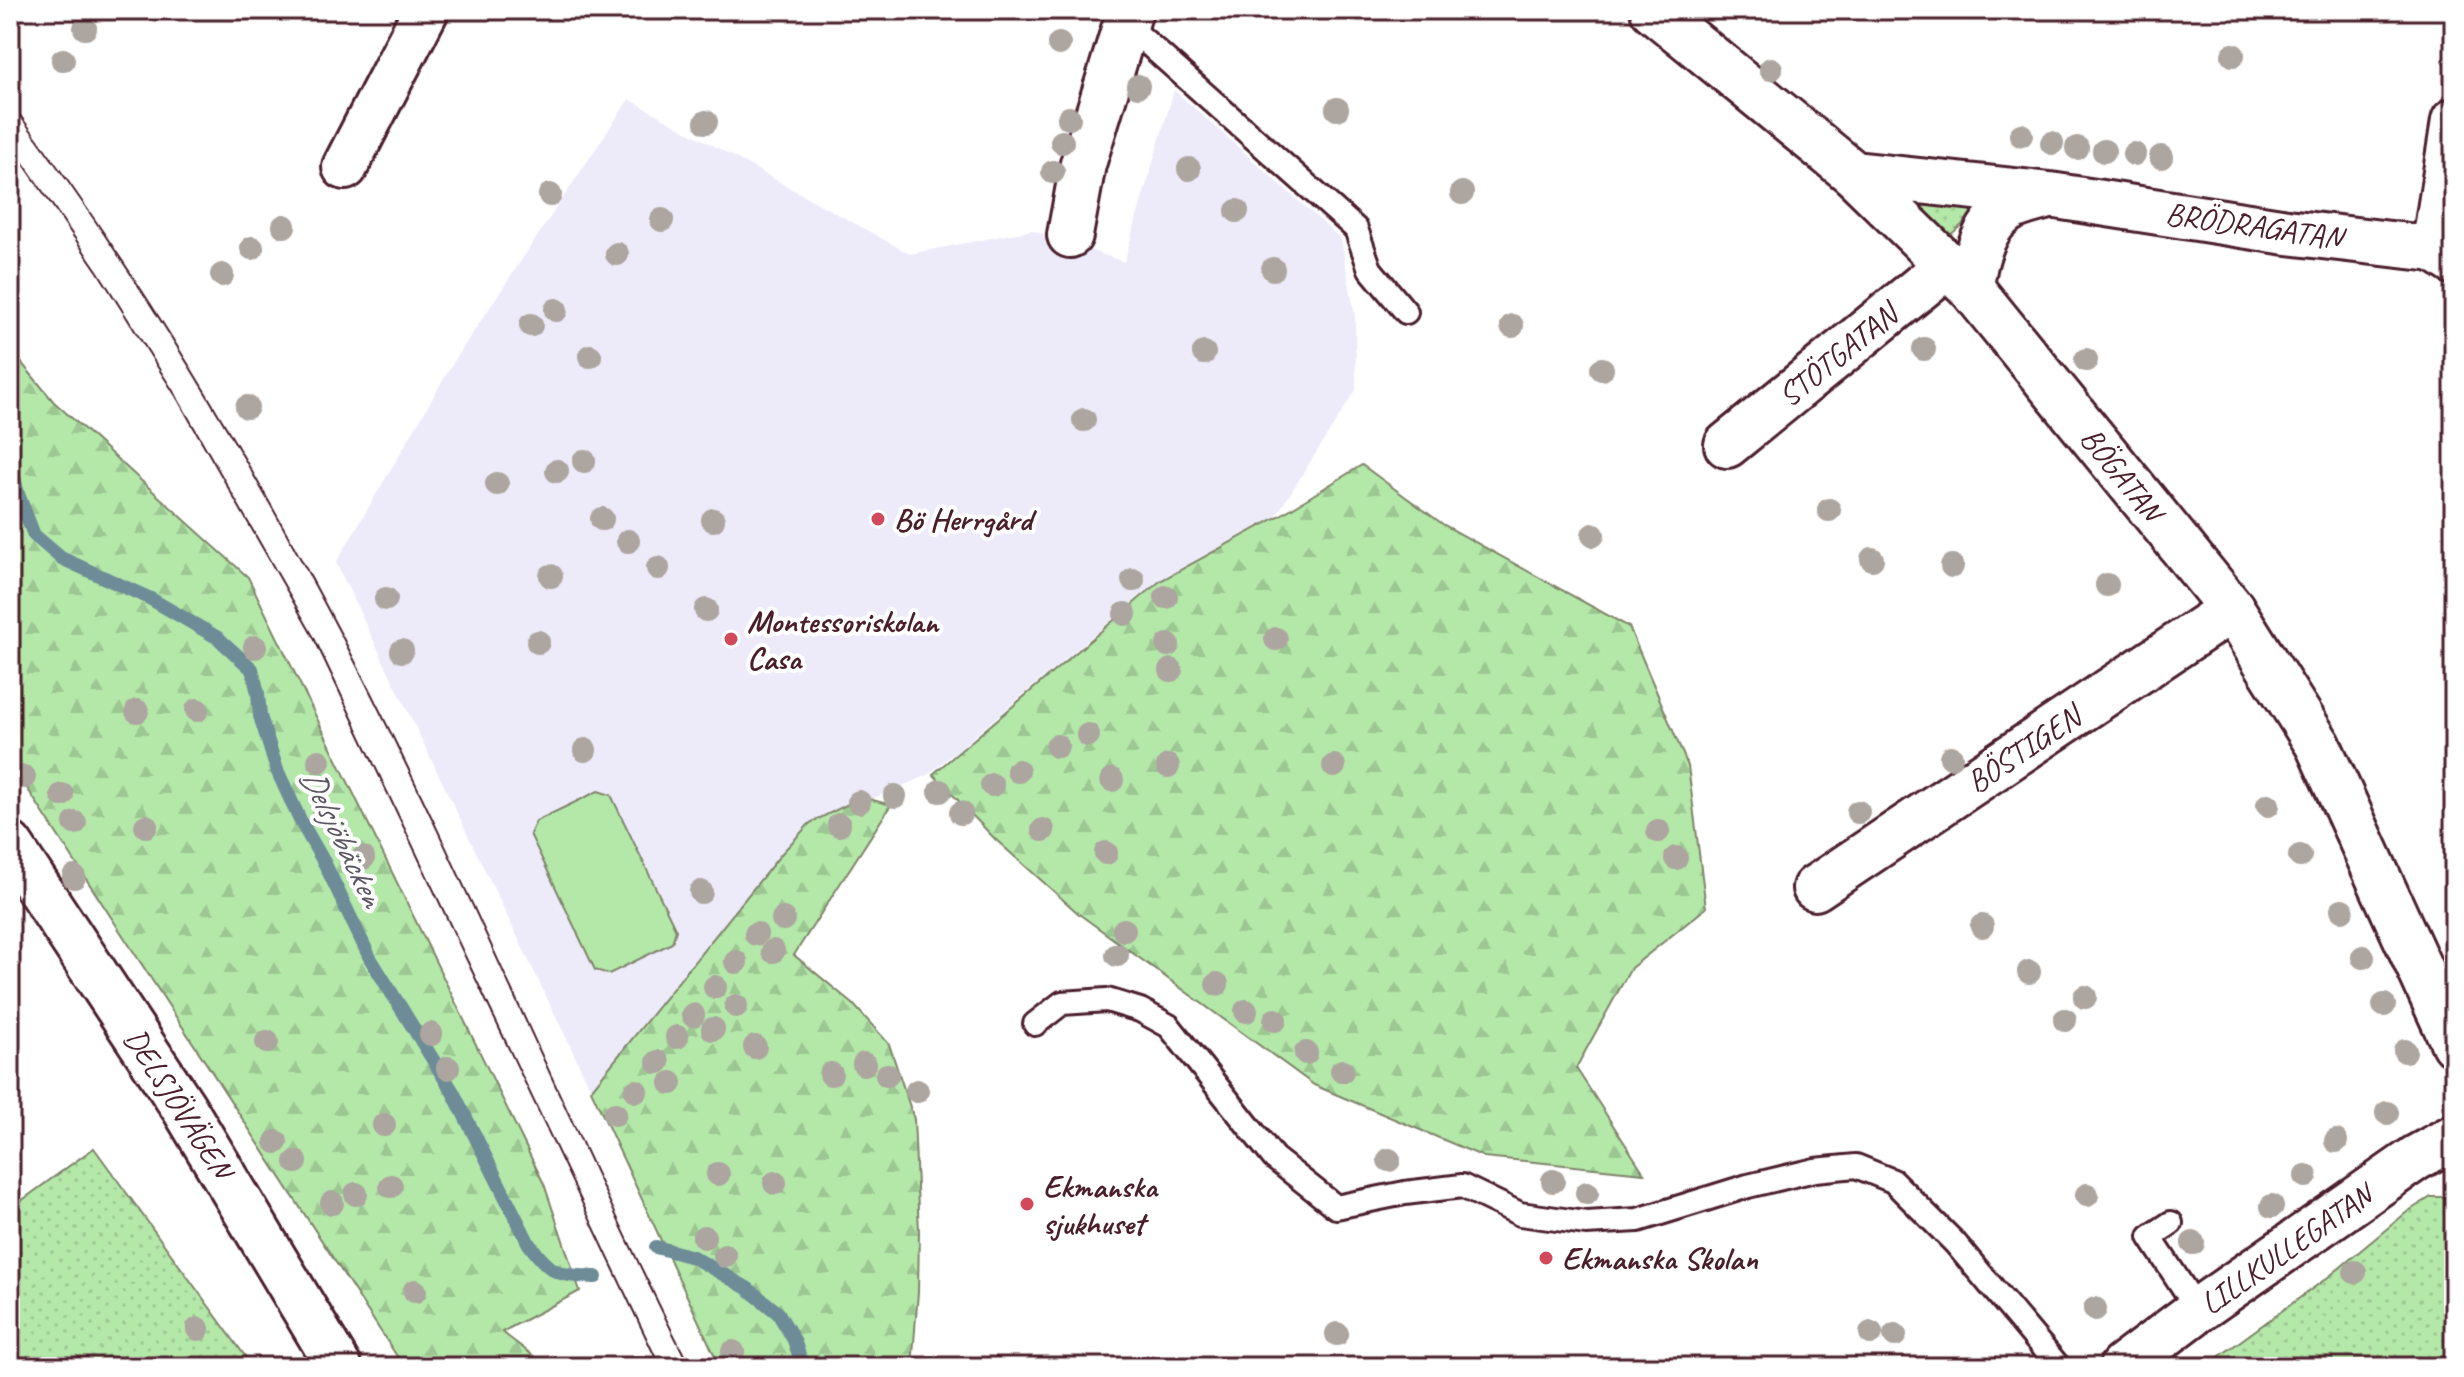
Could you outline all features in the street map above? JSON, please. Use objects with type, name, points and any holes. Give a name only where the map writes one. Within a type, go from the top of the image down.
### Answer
[{"type":"street","points":[[345,167],[426,10]]},
{"type":"street","name":"BÖGATAN","points":[[1653,10],[1854,174],[1959,276],[2232,609],[2318,745],[2454,1044]]},
{"type":"street","points":[[1070,235],[1095,168],[1128,17]]},
{"type":"street","points":[[2444,256],[2454,121]]},
{"type":"street","name":"BRÖDRAGATAN","points":[[1854,174],[2050,195],[2444,256]]},
{"type":"street","name":"BRÖDRAGATAN","points":[[1959,276],[1973,268],[1987,230],[2010,208],[2050,195]]},
{"type":"street","name":"STÖTGATAN","points":[[1727,445],[1959,276]]},
{"type":"street","name":"BÖSTIGEN","points":[[1815,888],[2232,609]]},
{"type":"street","name":"DELSJÖVÄGEN","points":[[10,845],[184,1108],[339,1367]]},
{"type":"street","name":"LILLKULLEGATAN","points":[[2122,1367],[2198,1310],[2416,1158],[2454,1137]]},
{"type":"lane","points":[[1128,17],[1356,229],[1370,269],[1406,312]]},
{"type":"lane","points":[[1035,1024],[1062,1003],[1107,1000],[1140,1010],[1169,1026],[1274,1158],[1336,1207],[1405,1193],[1462,1186],[1520,1214],[1586,1223],[1638,1220],[1748,1186],[1815,1170],[1856,1166],[1893,1181],[1955,1243],[2059,1367]]},
{"type":"lane","points":[[2171,1223],[2150,1237],[2198,1310]]},
{"type":"shaded area","name":"Montessoriskolan Casa","points":[[1174,90],[1341,239],[1355,315],[1356,390],[1276,516],[1159,580],[928,775],[809,826],[784,850],[591,1089],[336,563],[456,358],[629,99],[910,254],[1032,230],[1124,262]]},
{"type":"green space","points":[[1897,186],[1984,206],[1949,236]]},
{"type":"green space","points":[[10,349],[54,402],[248,577],[544,1184],[580,1291],[502,1332],[548,1367],[404,1367],[10,762]]},
{"type":"green space","points":[[1362,465],[1444,525],[1629,627],[1688,766],[1706,908],[1631,968],[1576,1068],[1644,1173],[1484,1157],[1314,1085],[1079,914],[995,839],[933,774],[1160,581],[1279,516]]},
{"type":"green space","points":[[598,791],[611,795],[676,930],[672,943],[609,974],[595,970],[530,834],[536,821]]},
{"type":"green space","points":[[862,797],[891,805],[794,955],[853,1004],[889,1044],[914,1119],[919,1232],[912,1367],[720,1367],[591,1090],[782,853],[810,823]]},
{"type":"green space","points":[[94,1148],[253,1367],[10,1367],[10,1209]]},
{"type":"green space","points":[[2431,1197],[2454,1197],[2454,1367],[2205,1367],[2331,1275],[2407,1212]]},
{"type":"waterway","name":"Delsjöbäcken","points":[[10,460],[18,494],[34,535],[61,558],[151,599],[218,638],[252,669],[260,716],[277,770],[300,820],[370,958],[453,1092],[529,1244],[557,1272],[596,1277]]},
{"type":"waterway","name":"Delsjöbäcken","points":[[656,1247],[693,1257],[747,1288],[778,1313],[794,1340],[803,1367]]},
{"type":"tram line","points":[[10,102],[103,231],[189,365],[308,572],[434,822],[602,1186],[690,1367]]},
{"type":"tram line","points":[[10,144],[98,272],[176,396],[314,638],[660,1367]]},
{"type":"place","name":"Bö Herrgård","points":[[878,519]]},
{"type":"place","name":"Montessoriskolan Casa","points":[[731,639]]},
{"type":"place","name":"Ekmanska sjukhuset","points":[[1027,1204]]},
{"type":"place","name":"Ekmanska Skolan","points":[[1546,1258]]}]
